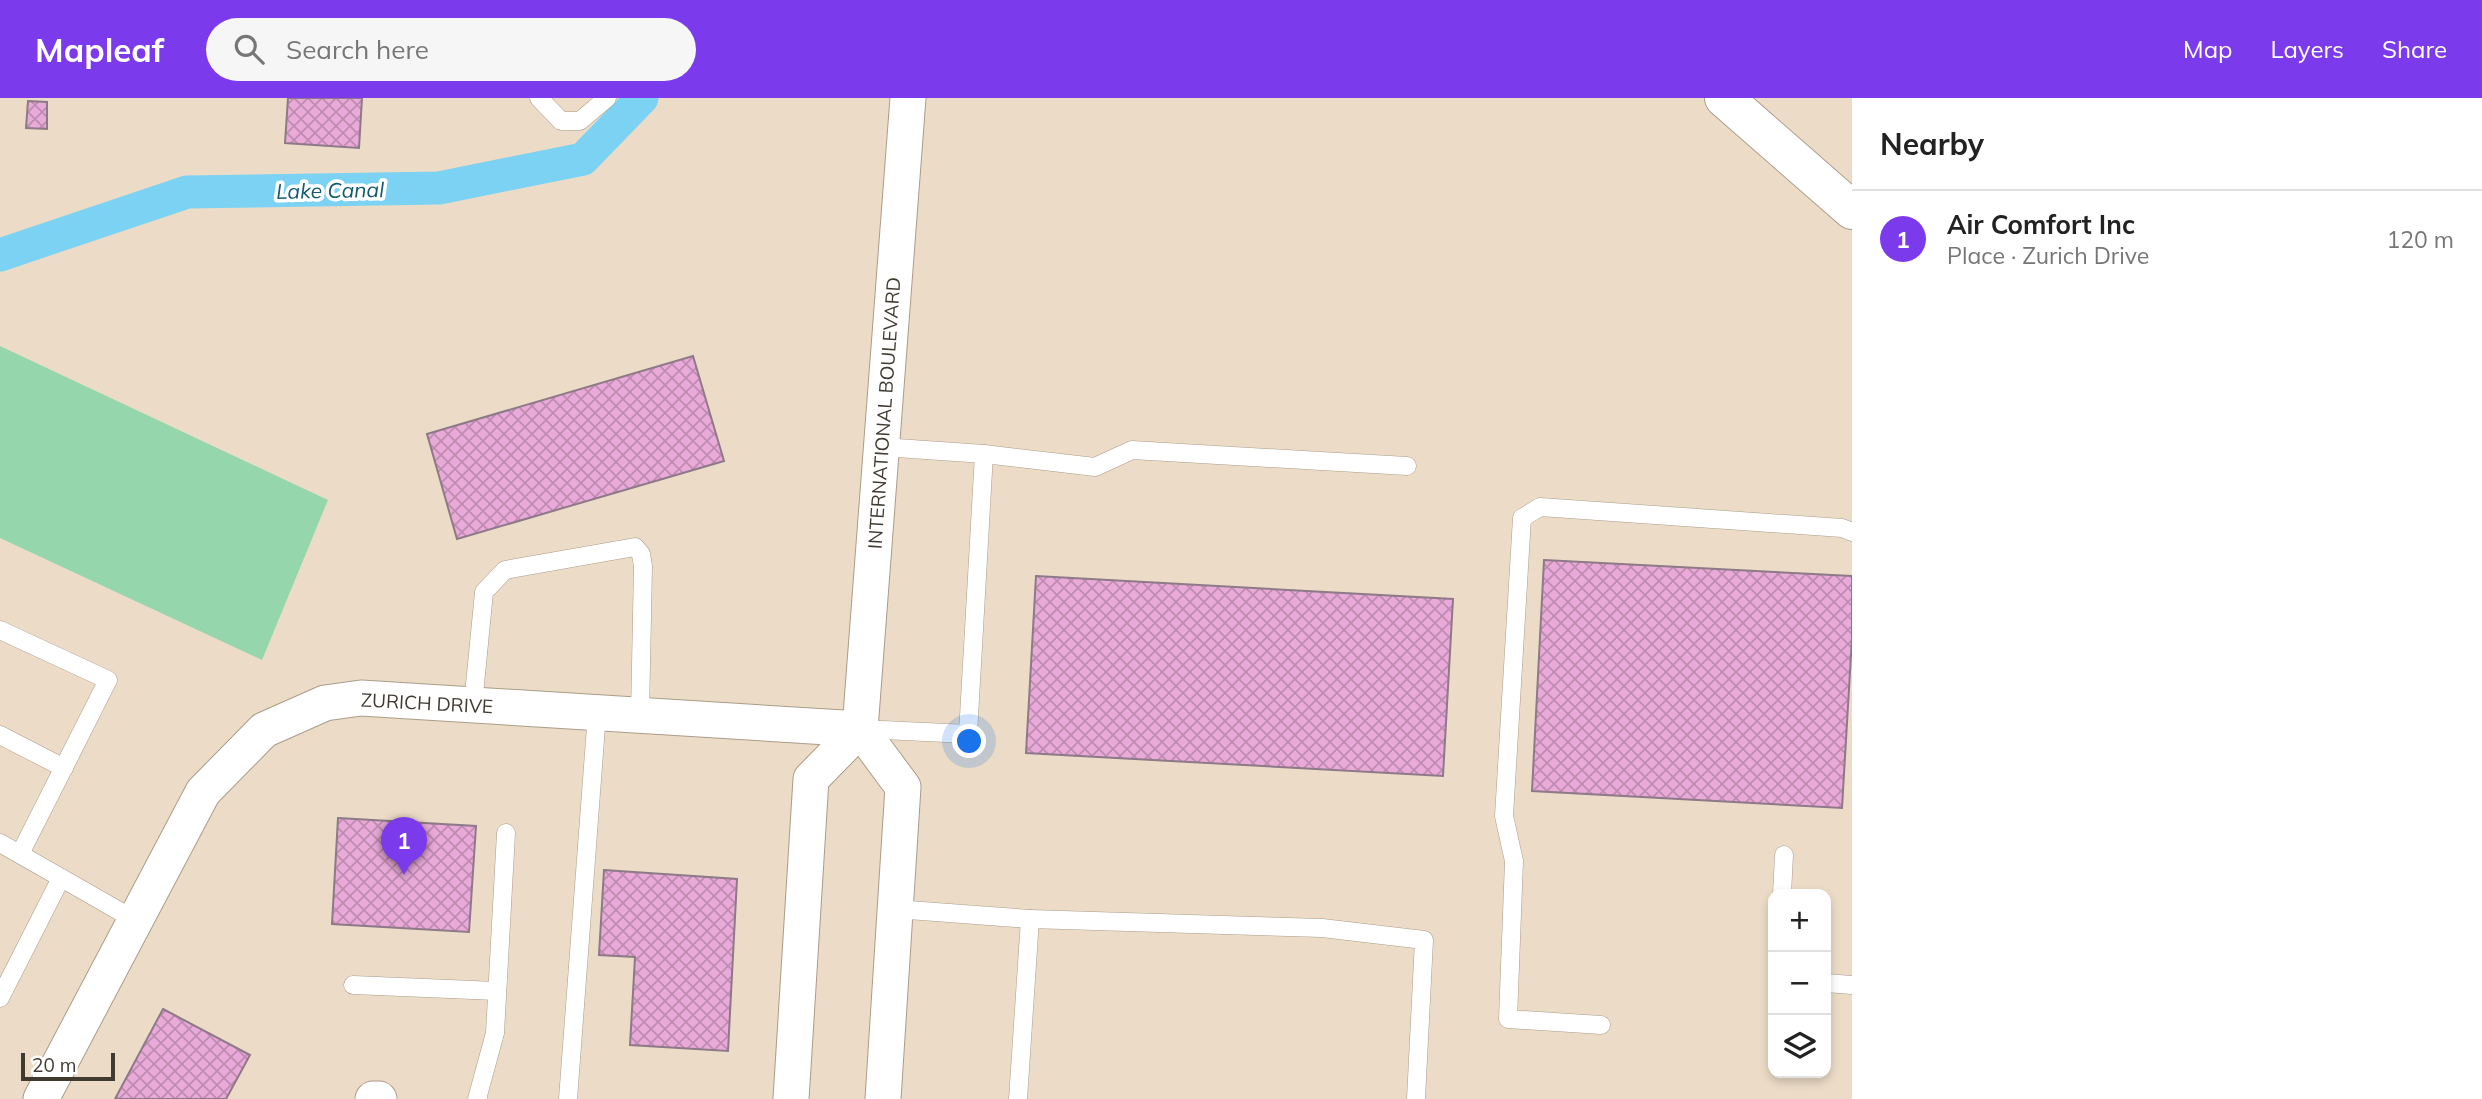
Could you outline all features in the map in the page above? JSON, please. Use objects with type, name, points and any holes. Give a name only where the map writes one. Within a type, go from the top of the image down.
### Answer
[{"type":"main road","points":[[1724,98],[1852,210]]},
{"type":"street","name":"INTERNATIONAL BOULEVARD","points":[[860,729],[908,98]]},
{"type":"street","name":"ZURICH DRIVE","points":[[41,1099],[203,792],[264,730],[325,703],[360,698],[860,729]]},
{"type":"street","points":[[791,1099],[811,779],[860,729],[903,787],[883,1099]]},
{"type":"street","points":[[373,1099],[379,1099]]},
{"type":"lane","points":[[539,98],[561,121],[580,121],[607,98]]},
{"type":"lane","points":[[882,447],[984,454],[1095,467],[1132,450],[1407,466]]},
{"type":"lane","points":[[860,729],[968,734],[984,454]]},
{"type":"lane","points":[[1601,1026],[1508,1019],[1514,861],[1504,816],[1522,518],[1540,507],[1842,528],[1852,532]]},
{"type":"lane","points":[[473,705],[484,592],[494,579],[505,570],[635,547],[641,554],[643,565],[640,715]]},
{"type":"lane","points":[[0,630],[108,680],[20,854]]},
{"type":"lane","points":[[568,1099],[597,713]]},
{"type":"lane","points":[[0,735],[64,768]]},
{"type":"lane","points":[[477,1099],[495,1033],[506,833]]},
{"type":"lane","points":[[0,843],[135,920]]},
{"type":"lane","points":[[1782,889],[1784,855]]},
{"type":"lane","points":[[0,998],[61,878]]},
{"type":"lane","points":[[895,909],[1030,919],[1322,928],[1424,940],[1416,1099]]},
{"type":"lane","points":[[1018,1099],[1030,919]]},
{"type":"lane","points":[[1831,983],[1852,985]]},
{"type":"lane","points":[[353,985],[497,991]]},
{"type":"green space","points":[[0,346],[328,500],[262,660],[0,538]]},
{"type":"building","points":[[288,98],[362,98],[359,148],[285,143]]},
{"type":"building","points":[[28,101],[47,102],[47,129],[26,128]]},
{"type":"building","points":[[693,356],[724,461],[457,539],[427,434]]},
{"type":"building","points":[[1544,560],[1852,576],[1852,638],[1842,808],[1532,791]]},
{"type":"building","points":[[1036,576],[1453,599],[1443,776],[1026,753]]},
{"type":"building","points":[[338,818],[476,826],[469,932],[332,924]]},
{"type":"building","points":[[604,870],[737,879],[728,1051],[630,1045],[635,957],[599,955]]},
{"type":"building","points":[[163,1009],[250,1055],[226,1099],[115,1099]]},
{"type":"waterway","name":"Lake Canal","points":[[0,255],[187,192],[439,188],[583,159],[642,98]]},
{"type":"place","name":"Air Comfort Inc","points":[[404,875]]}]
